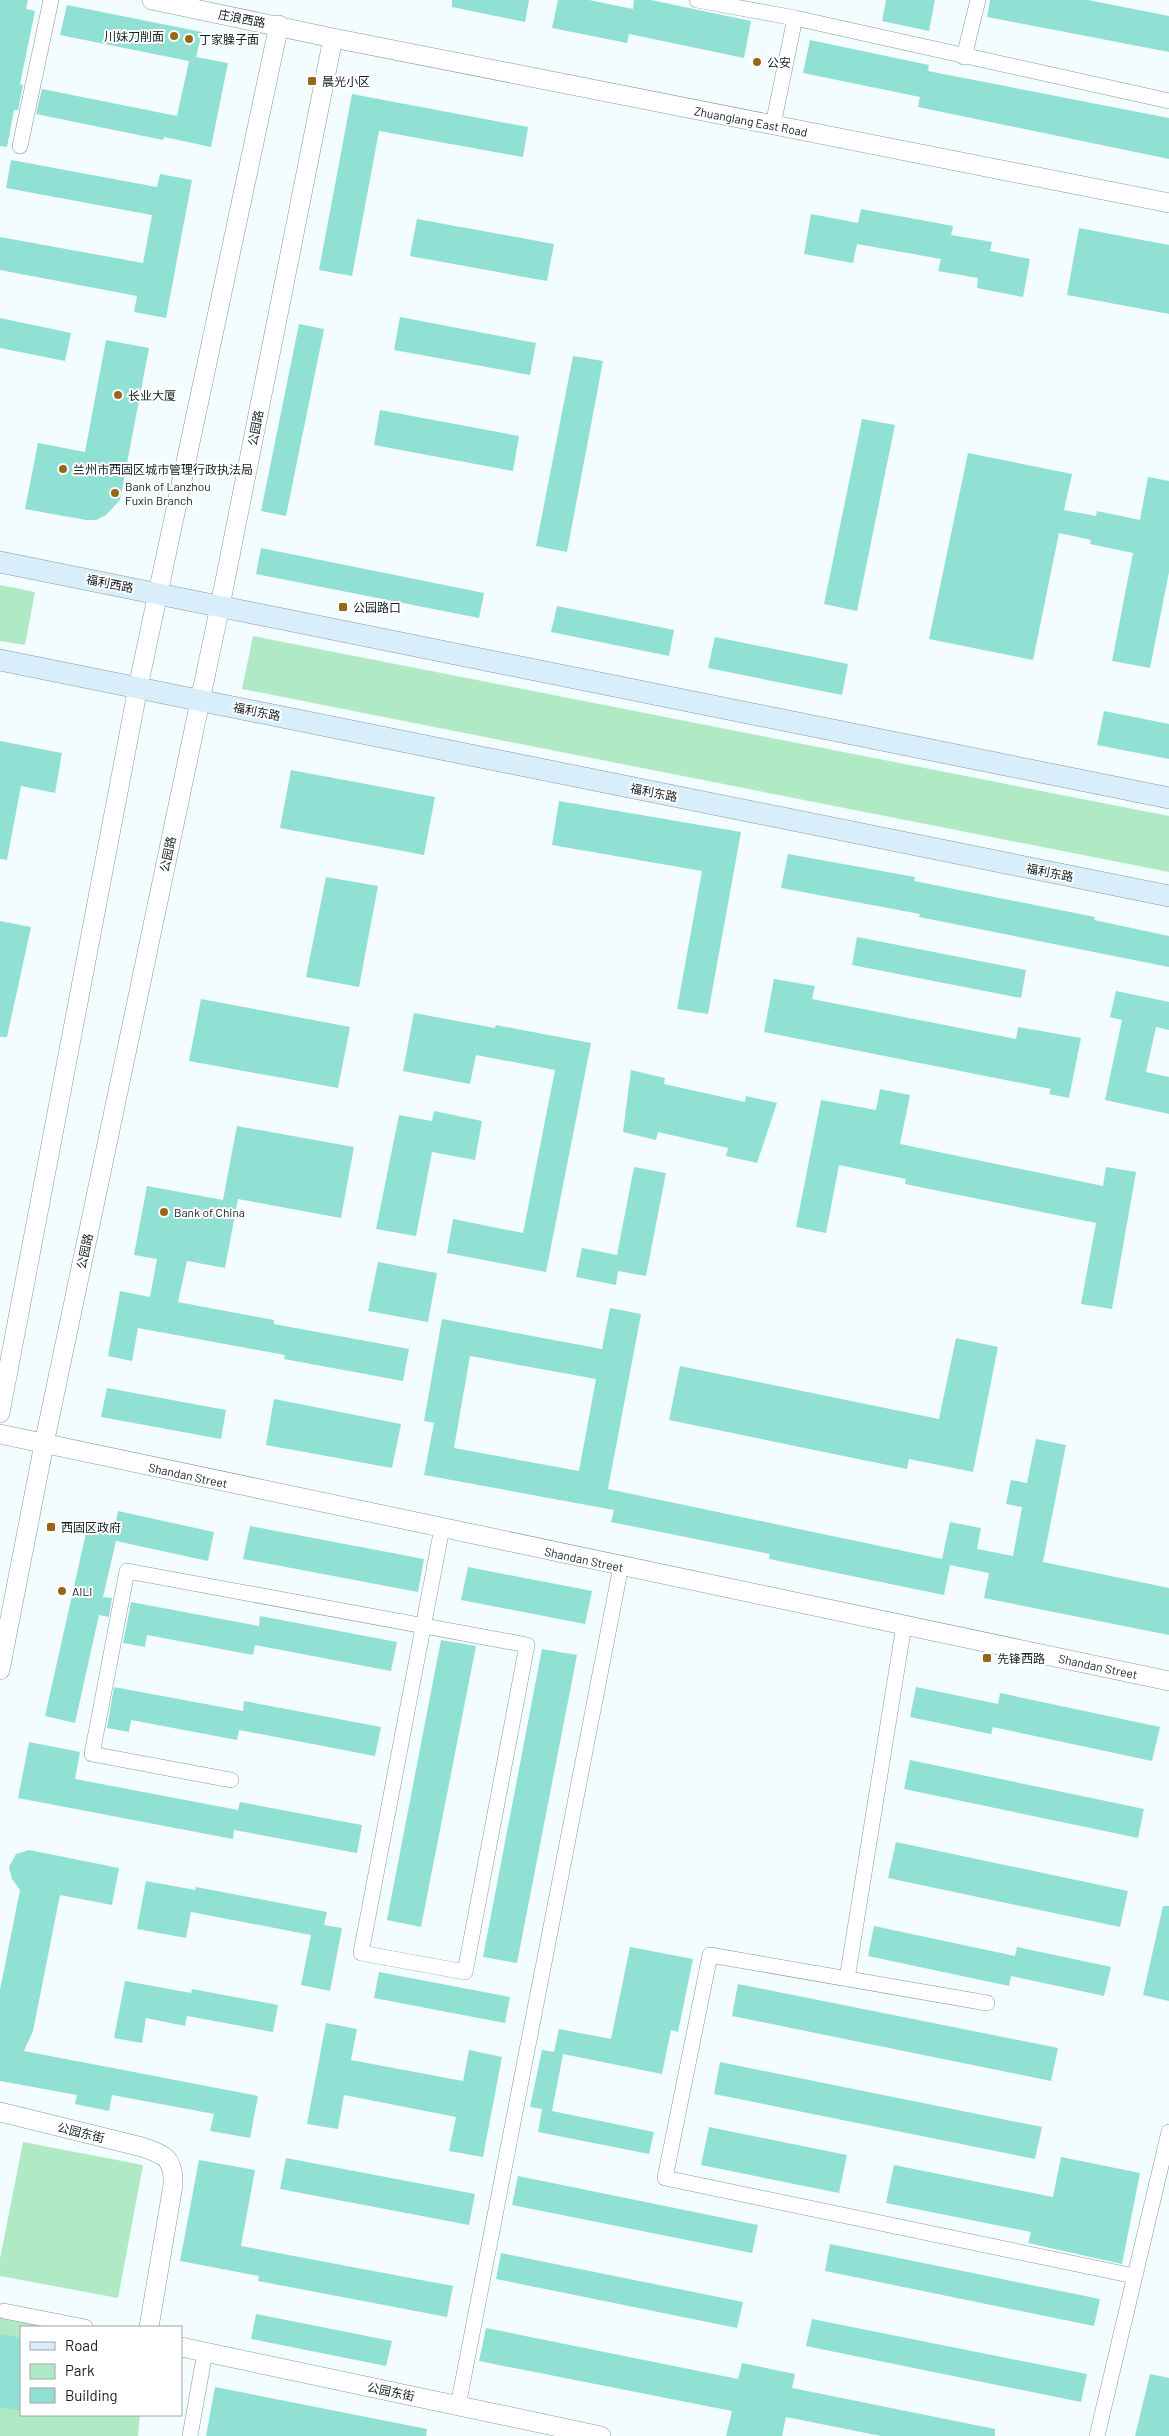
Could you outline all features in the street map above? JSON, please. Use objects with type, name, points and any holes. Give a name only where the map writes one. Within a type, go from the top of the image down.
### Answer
[{"type":"main road","name":"福利西路","points":[[0,562],[220,606]]},
{"type":"main road","points":[[220,606],[1169,798]]},
{"type":"main road","points":[[0,660],[138,687]]},
{"type":"main road","name":"福利东路","points":[[138,687],[1169,896]]},
{"type":"street","points":[[20,146],[51,0]]},
{"type":"street","name":"庄浪西路","points":[[152,0],[333,38]]},
{"type":"street","points":[[697,0],[795,18],[1169,102]]},
{"type":"street","points":[[964,57],[978,0]]},
{"type":"street","points":[[772,125],[795,18]]},
{"type":"street","points":[[0,1413],[138,687],[279,26]]},
{"type":"street","name":"Zhuanglang East Road","points":[[333,38],[1169,203]]},
{"type":"street","name":"公园路","points":[[0,1670],[4,1623],[44,1444],[220,606],[333,38]]},
{"type":"street","name":"Shandan Street","points":[[0,1434],[1169,1681]]},
{"type":"street","points":[[231,1780],[92,1754],[127,1571],[424,1626],[527,1645],[465,1972],[362,1953],[424,1626],[442,1528]]},
{"type":"street","points":[[458,2406],[622,1566]]},
{"type":"street","points":[[847,1978],[904,1625]]},
{"type":"street","points":[[987,2003],[710,1955],[665,2178],[1134,2276]]},
{"type":"street","name":"公园东街","points":[[0,2112],[142,2147],[162,2153],[168,2160],[174,2171],[173,2185],[149,2326]]},
{"type":"street","points":[[1097,2436],[1169,2132]]},
{"type":"street","points":[[4,2311],[80,2326]]},
{"type":"street","name":"公园东街","points":[[182,2347],[601,2436]]},
{"type":"street","points":[[190,2436],[205,2352]]},
{"type":"green space","points":[[0,585],[35,592],[25,645],[0,641]]},
{"type":"green space","points":[[253,636],[1169,816],[1169,872],[242,689]]},
{"type":"green space","points":[[23,2142],[143,2165],[118,2298],[0,2276],[0,2259]]},
{"type":"green space","points":[[0,2318],[58,2326],[20,2326],[20,2416],[140,2416],[138,2436],[0,2436]]},
{"type":"building","points":[[0,0],[28,0],[26,9],[35,11],[20,84],[23,85],[18,110],[14,110],[7,147],[0,146]]},
{"type":"building","points":[[452,0],[529,0],[525,22],[452,7]]},
{"type":"building","points":[[558,0],[589,0],[633,9],[634,0],[651,0],[751,21],[744,58],[629,34],[627,43],[552,28]]},
{"type":"building","points":[[886,0],[935,0],[929,31],[882,21]]},
{"type":"building","points":[[990,0],[1088,0],[1169,16],[1169,52],[987,17]]},
{"type":"building","points":[[67,5],[202,32],[196,57],[228,63],[211,147],[164,137],[163,140],[36,114],[42,89],[177,116],[189,61],[60,35]]},
{"type":"building","points":[[810,40],[929,65],[928,71],[1169,118],[1169,159],[918,107],[920,97],[803,73]]},
{"type":"building","points":[[352,94],[528,127],[523,157],[379,131],[352,276],[319,270]]},
{"type":"building","points":[[11,160],[157,187],[160,174],[192,180],[166,318],[134,312],[137,296],[0,270],[0,237],[143,263],[152,215],[6,188]]},
{"type":"building","points":[[861,209],[953,226],[951,235],[992,242],[990,251],[1030,259],[1023,297],[977,288],[978,278],[938,271],[941,259],[857,244],[853,263],[804,254],[811,214],[858,223]]},
{"type":"building","points":[[417,219],[554,244],[547,281],[410,256]]},
{"type":"building","points":[[1079,228],[1169,245],[1169,314],[1067,295]]},
{"type":"building","points":[[400,317],[536,343],[530,375],[394,350]]},
{"type":"building","points":[[0,318],[71,333],[65,361],[0,348]]},
{"type":"building","points":[[299,324],[324,329],[286,516],[261,511]]},
{"type":"building","name":"长业大厦","points":[[106,340],[149,348],[120,500],[106,515],[96,520],[86,520],[25,509],[38,443],[85,452]]},
{"type":"building","points":[[573,356],[603,361],[567,552],[536,546]]},
{"type":"building","points":[[380,410],[519,436],[513,471],[374,445]]},
{"type":"building","points":[[862,419],[895,425],[857,611],[824,604]]},
{"type":"building","points":[[968,453],[1072,474],[1064,510],[1096,516],[1097,511],[1140,520],[1148,477],[1169,481],[1169,572],[1150,668],[1112,661],[1133,553],[1090,544],[1091,540],[1059,533],[1033,660],[929,639]]},
{"type":"building","points":[[261,548],[484,593],[479,618],[256,574]]},
{"type":"building","points":[[557,606],[674,630],[669,656],[551,632]]},
{"type":"building","points":[[715,637],[848,664],[842,695],[708,668]]},
{"type":"building","points":[[1104,711],[1169,724],[1169,759],[1097,745]]},
{"type":"building","points":[[0,741],[62,753],[55,793],[21,786],[7,860],[0,859]]},
{"type":"building","points":[[291,770],[435,797],[424,855],[280,828]]},
{"type":"building","points":[[559,801],[741,832],[708,1014],[677,1009],[702,871],[552,845]]},
{"type":"building","points":[[788,854],[915,877],[914,881],[1095,917],[1094,920],[1169,936],[1169,967],[919,917],[920,914],[781,888]]},
{"type":"building","points":[[326,877],[378,886],[359,987],[306,977]]},
{"type":"building","points":[[0,921],[31,927],[7,1037],[0,1037]]},
{"type":"building","points":[[857,937],[1026,970],[1021,998],[852,965]]},
{"type":"building","points":[[774,979],[815,986],[812,999],[1016,1039],[1018,1027],[1081,1038],[1069,1098],[1049,1094],[1051,1089],[764,1032]]},
{"type":"building","points":[[1116,991],[1169,1002],[1169,1030],[1156,1027],[1146,1072],[1169,1077],[1169,1114],[1105,1100],[1122,1020],[1110,1017]]},
{"type":"building","points":[[201,999],[350,1027],[338,1088],[189,1061]]},
{"type":"building","points":[[414,1013],[495,1028],[496,1025],[591,1043],[546,1272],[447,1253],[453,1219],[523,1233],[555,1070],[476,1055],[470,1084],[403,1071]]},
{"type":"building","points":[[631,1070],[665,1078],[664,1084],[745,1102],[746,1096],[777,1103],[757,1163],[726,1156],[728,1148],[658,1132],[656,1140],[623,1132]]},
{"type":"building","points":[[880,1089],[910,1095],[900,1144],[1103,1186],[1106,1167],[1136,1172],[1112,1309],[1081,1304],[1096,1223],[905,1184],[906,1179],[839,1165],[826,1233],[796,1227],[821,1100],[876,1110]]},
{"type":"building","points":[[434,1111],[482,1121],[475,1160],[432,1152],[416,1236],[376,1229],[399,1115],[432,1121]]},
{"type":"building","points":[[237,1126],[354,1147],[341,1218],[238,1199],[225,1268],[187,1261],[178,1302],[274,1320],[274,1324],[409,1349],[403,1381],[284,1359],[285,1355],[138,1328],[132,1361],[108,1356],[120,1291],[150,1297],[157,1259],[134,1255],[147,1186],[223,1200]]},
{"type":"building","points":[[634,1167],[666,1173],[646,1276],[618,1271],[616,1285],[576,1277],[582,1248],[617,1255]]},
{"type":"building","points":[[378,1262],[437,1273],[428,1322],[368,1311]]},
{"type":"building","points":[[610,1308],[641,1314],[608,1489],[942,1559],[950,1522],[981,1528],[977,1549],[1013,1556],[1022,1507],[1006,1504],[1011,1480],[1027,1483],[1036,1439],[1066,1445],[1043,1562],[1169,1588],[1169,1635],[984,1598],[989,1573],[950,1565],[944,1595],[769,1559],[770,1554],[611,1522],[614,1510],[424,1475],[434,1423],[424,1421],[442,1319],[602,1349]],"holes":[[[470,1356],[596,1379],[579,1471],[454,1448]]]},
{"type":"building","points":[[956,1338],[998,1347],[973,1472],[909,1459],[907,1469],[669,1420],[680,1366],[939,1419]]},
{"type":"building","points":[[107,1388],[226,1410],[221,1439],[101,1417]]},
{"type":"building","points":[[274,1399],[401,1424],[392,1468],[266,1445]]},
{"type":"building","points":[[118,1511],[214,1532],[208,1561],[116,1541],[103,1597],[112,1598],[109,1617],[99,1615],[75,1723],[45,1716],[88,1524],[114,1529]]},
{"type":"building","points":[[250,1526],[424,1559],[418,1592],[243,1559]]},
{"type":"building","points":[[468,1567],[592,1591],[585,1624],[461,1600]]},
{"type":"building","points":[[131,1602],[259,1626],[260,1616],[397,1642],[391,1671],[255,1645],[253,1655],[147,1635],[145,1647],[123,1643]]},
{"type":"building","points":[[441,1640],[476,1646],[421,1927],[387,1920]]},
{"type":"building","points":[[542,1649],[577,1655],[517,1963],[483,1957]]},
{"type":"building","points":[[114,1687],[243,1711],[244,1701],[381,1727],[375,1756],[239,1730],[237,1740],[131,1720],[129,1732],[107,1728]]},
{"type":"building","points":[[916,1687],[998,1704],[1000,1693],[1160,1727],[1152,1761],[993,1727],[991,1734],[910,1717]]},
{"type":"building","points":[[29,1742],[80,1752],[75,1779],[238,1810],[240,1802],[362,1825],[357,1853],[234,1830],[233,1839],[18,1798]]},
{"type":"building","points":[[910,1760],[1144,1809],[1138,1838],[904,1789]]},
{"type":"building","points":[[896,1842],[1128,1891],[1120,1927],[888,1878]]},
{"type":"building","points":[[29,1850],[119,1868],[112,1905],[60,1895],[33,2031],[24,2051],[258,2096],[250,2138],[210,2131],[214,2114],[112,2095],[109,2111],[75,2104],[77,2095],[0,2081],[0,1990],[20,1890],[12,1879],[9,1867],[16,1854]]},
{"type":"building","points":[[146,1881],[195,1890],[196,1887],[327,1912],[324,1925],[342,1928],[330,1991],[301,1985],[311,1935],[191,1912],[186,1938],[137,1929]]},
{"type":"building","points":[[1163,1906],[1169,1906],[1169,2001],[1143,1995]]},
{"type":"building","points":[[874,1926],[1015,1956],[1017,1947],[1111,1967],[1104,1996],[1011,1976],[1009,1986],[868,1956]]},
{"type":"building","points":[[630,1947],[693,1959],[678,2032],[671,2030],[662,2074],[563,2054],[552,2111],[654,2132],[649,2154],[538,2132],[542,2109],[530,2107],[542,2050],[554,2052],[559,2029],[611,2039]]},
{"type":"building","points":[[379,1972],[510,1997],[505,2023],[374,1998]]},
{"type":"building","points":[[125,1981],[191,1993],[192,1989],[278,2005],[273,2032],[187,2016],[185,2026],[146,2018],[142,2043],[114,2038]]},
{"type":"building","points":[[738,1984],[1058,2048],[1051,2081],[732,2016]]},
{"type":"building","points":[[326,2023],[357,2029],[351,2060],[463,2081],[469,2050],[502,2057],[483,2157],[449,2151],[456,2117],[344,2095],[338,2129],[307,2124]]},
{"type":"building","points":[[720,2062],[1042,2127],[1035,2159],[714,2094]]},
{"type":"building","points":[[709,2127],[847,2155],[839,2193],[701,2165]]},
{"type":"building","points":[[1061,2157],[1140,2173],[1122,2264],[1028,2243],[1031,2232],[886,2203],[894,2165],[1053,2197]]},
{"type":"building","points":[[286,2158],[475,2194],[469,2225],[280,2189]]},
{"type":"building","points":[[199,2160],[255,2170],[241,2246],[453,2286],[447,2317],[258,2281],[259,2276],[180,2261]]},
{"type":"building","points":[[518,2176],[758,2225],[752,2253],[512,2205]]},
{"type":"building","points":[[830,2244],[1100,2299],[1094,2326],[825,2271]]},
{"type":"building","points":[[501,2253],[743,2302],[737,2328],[496,2279]]},
{"type":"building","points":[[256,2314],[392,2341],[386,2366],[251,2339]]},
{"type":"building","points":[[812,2319],[1087,2374],[1081,2402],[806,2346]]},
{"type":"building","points":[[486,2328],[738,2379],[742,2363],[795,2374],[792,2388],[995,2429],[995,2436],[881,2436],[786,2417],[782,2436],[726,2436],[732,2411],[479,2361]]},
{"type":"building","points":[[0,2334],[20,2338],[20,2411],[0,2407]]},
{"type":"building","points":[[1150,2374],[1169,2378],[1169,2436],[1135,2436]]},
{"type":"building","points":[[215,2387],[427,2429],[426,2436],[206,2436]]},
{"type":"place","name":"川妹刀削面","points":[[174,36]]},
{"type":"place","name":"丁家臊子面","points":[[189,39]]},
{"type":"place","name":"公安","points":[[757,62]]},
{"type":"place","name":"晨光小区","points":[[312,81]]},
{"type":"place","name":"长业大厦","points":[[118,395]]},
{"type":"place","name":"兰州市西固区城市管理行政执法局","points":[[63,469]]},
{"type":"place","name":"Bank of Lanzhou Fuxin Branch","points":[[115,493]]},
{"type":"place","name":"公园路口","points":[[343,607]]},
{"type":"place","name":"Bank of China","points":[[164,1212]]},
{"type":"place","name":"西固区政府","points":[[51,1527]]},
{"type":"place","name":"AILI","points":[[62,1591]]},
{"type":"place","name":"先锋西路","points":[[987,1658]]}]
